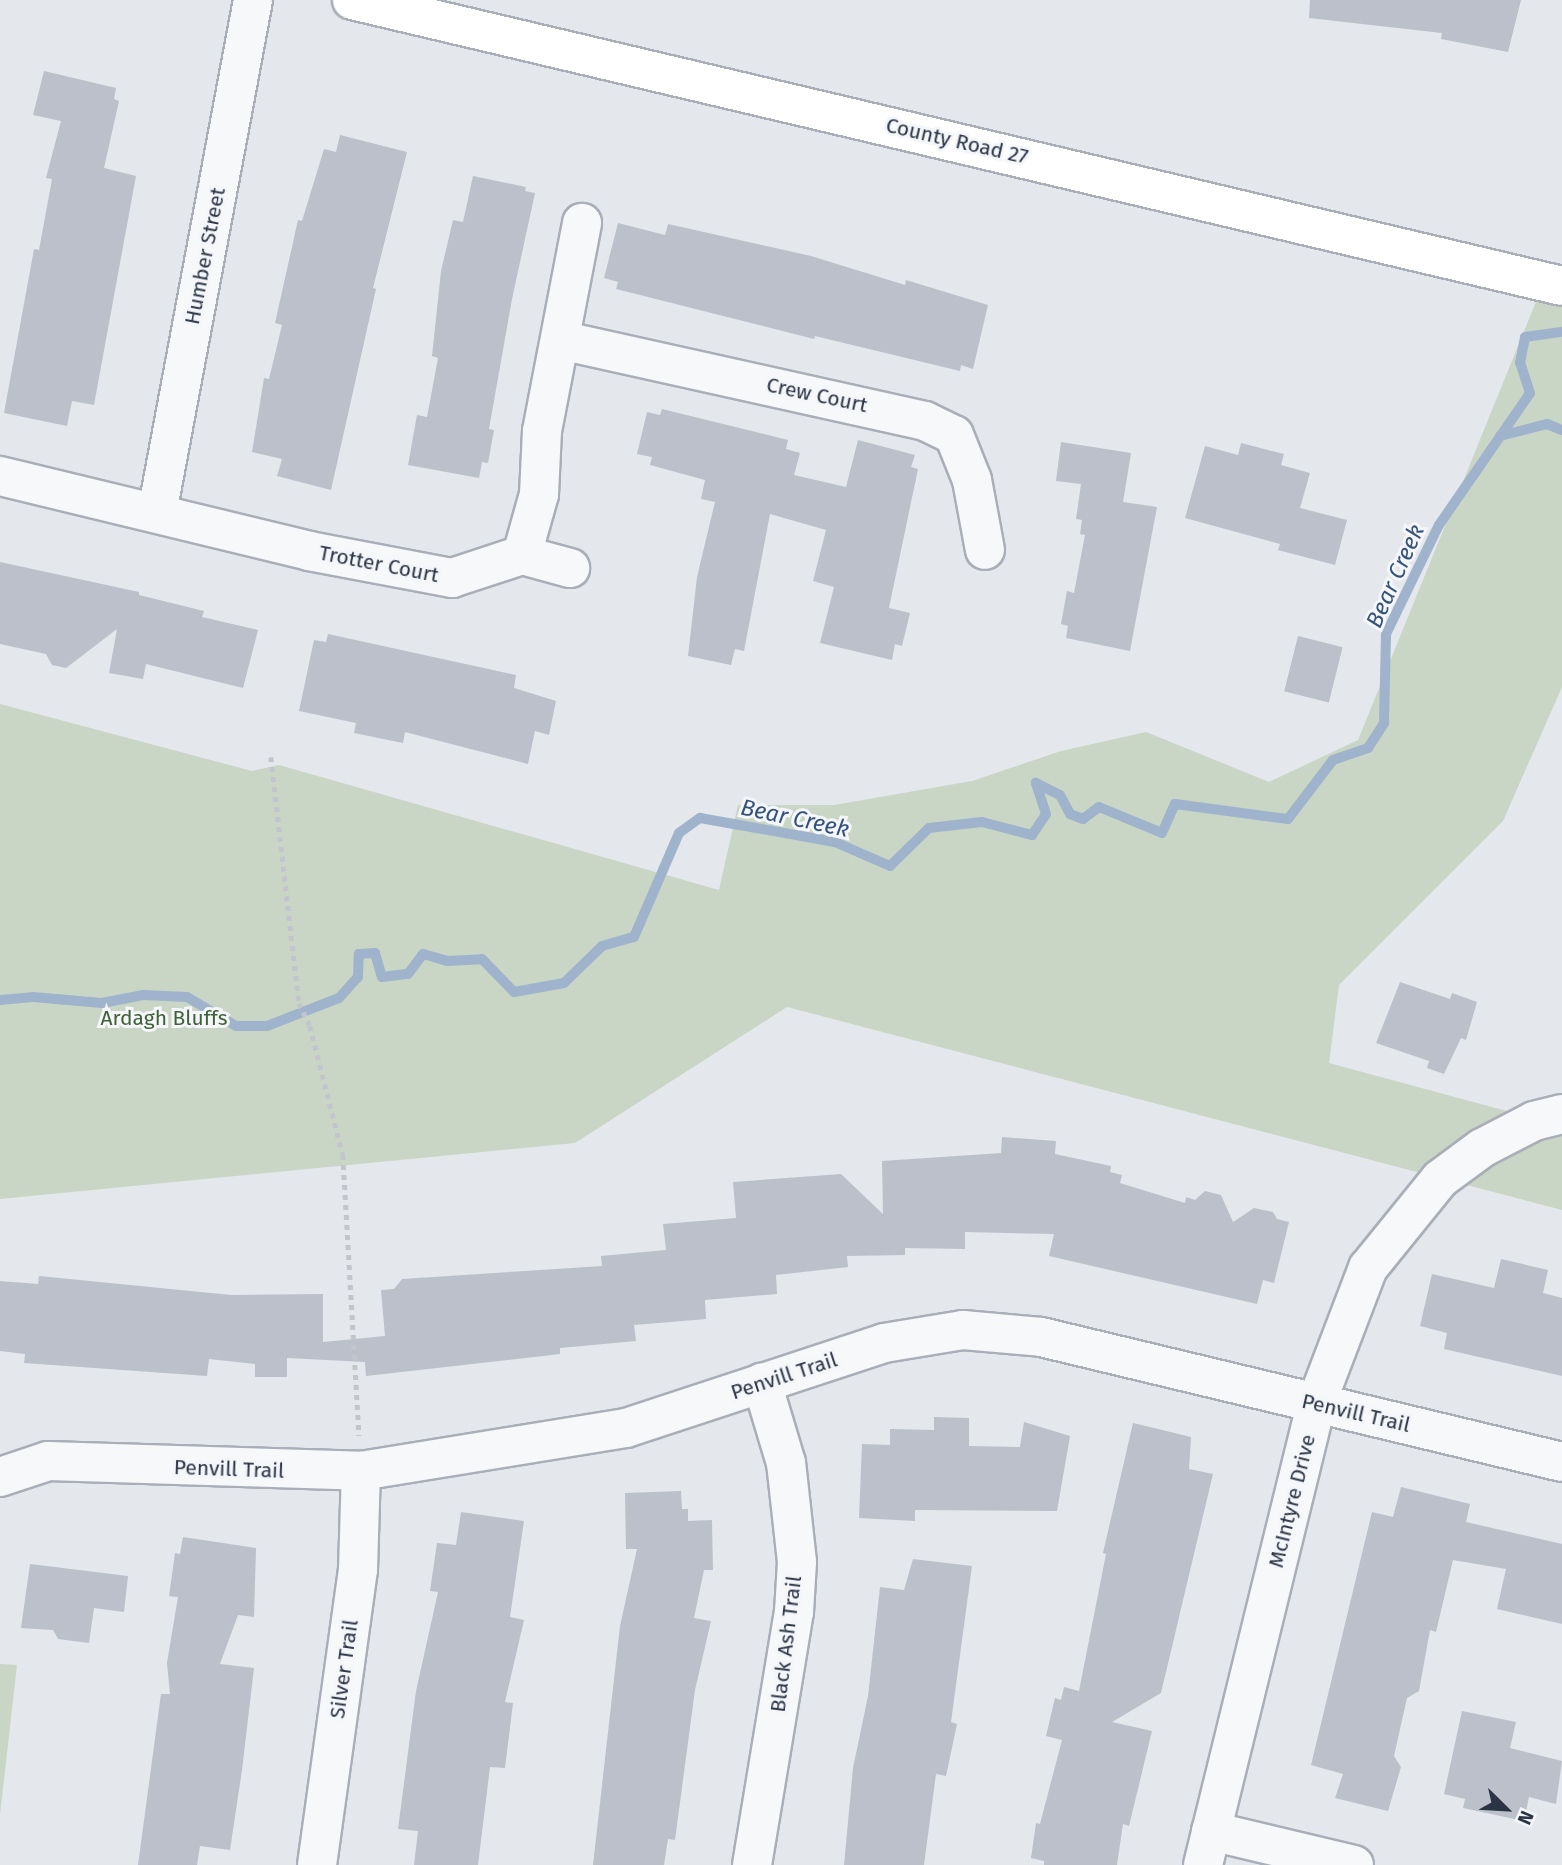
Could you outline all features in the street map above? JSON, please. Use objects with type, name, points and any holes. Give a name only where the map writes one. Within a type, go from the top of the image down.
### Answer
[{"type":"main road","name":"County Road 27","points":[[352,0],[1562,286]]},
{"type":"street","name":"Humber Street","points":[[157,513],[253,0]]},
{"type":"street","points":[[570,568],[522,555],[539,494],[542,431],[582,223]]},
{"type":"street","name":"Crew Court","points":[[560,340],[925,421],[954,436],[972,480],[985,550]]},
{"type":"street","points":[[0,476],[157,513]]},
{"type":"street","name":"Trotter Court","points":[[157,513],[309,551],[452,578],[522,555]]},
{"type":"street","name":"McIntyre Drive","points":[[1207,1848],[1316,1404],[1368,1268],[1403,1220],[1440,1179],[1482,1148],[1534,1121],[1562,1114]]},
{"type":"street","name":"Penvill Trail","points":[[0,1477],[48,1461],[217,1470],[361,1471],[626,1428],[884,1343],[963,1330],[1041,1337],[1562,1462]]},
{"type":"street","name":"Black Ash Trail","points":[[752,1865],[794,1612],[797,1562],[786,1463],[762,1383]]},
{"type":"street","name":"Silver Trail","points":[[317,1865],[358,1570],[361,1471]]},
{"type":"street","points":[[1207,1848],[1354,1865]]},
{"type":"path","points":[[271,757],[274,818],[299,1003],[310,1026],[343,1154],[361,1471]]},
{"type":"green space","name":"Ardagh Bluffs","points":[[1544,282],[1562,286],[1562,687],[1503,821],[1339,985],[1329,1063],[1562,1126],[1562,1210],[787,1007],[575,1143],[0,1199],[0,704],[252,771],[279,765],[719,890],[738,805],[834,805],[972,781],[1061,751],[1146,732],[1269,782],[1358,740]]},
{"type":"green space","points":[[0,1664],[17,1665],[0,1815]]},
{"type":"building","points":[[1310,0],[1521,0],[1508,52],[1441,39],[1442,33],[1309,18]]},
{"type":"building","points":[[44,71],[116,88],[114,99],[119,101],[104,168],[136,176],[94,405],[72,401],[67,426],[4,413],[34,249],[39,250],[52,179],[46,178],[61,121],[33,115]]},
{"type":"building","points":[[340,135],[407,152],[373,288],[376,289],[331,490],[277,476],[282,459],[252,452],[264,378],[269,379],[282,325],[275,323],[298,220],[302,221],[324,149],[336,152]]},
{"type":"building","points":[[473,176],[526,187],[525,191],[535,193],[512,299],[489,429],[494,430],[488,463],[482,462],[479,478],[408,465],[417,415],[427,417],[438,358],[432,356],[441,271],[453,220],[463,222]]},
{"type":"building","points":[[618,223],[665,235],[668,224],[811,256],[905,285],[906,280],[988,305],[973,369],[961,365],[960,371],[815,336],[814,339],[616,289],[618,282],[604,278]]},
{"type":"building","points":[[662,409],[788,440],[786,449],[800,453],[794,475],[846,487],[858,440],[915,455],[911,467],[918,469],[889,608],[910,613],[902,646],[895,644],[892,660],[820,643],[834,587],[813,581],[826,530],[770,514],[744,651],[735,649],[731,665],[688,656],[697,577],[715,502],[701,499],[705,480],[650,465],[652,457],[637,454],[647,412],[660,415]]},
{"type":"building","points":[[1061,442],[1131,453],[1123,502],[1157,507],[1130,651],[1066,638],[1068,626],[1061,624],[1067,591],[1074,593],[1085,535],[1080,534],[1082,520],[1076,519],[1081,484],[1056,481]]},
{"type":"building","points":[[1241,443],[1284,454],[1281,465],[1310,473],[1300,508],[1347,520],[1335,565],[1278,550],[1280,544],[1185,518],[1205,446],[1238,455]]},
{"type":"building","points":[[0,562],[139,592],[139,595],[204,611],[202,617],[258,630],[243,688],[146,664],[143,679],[109,673],[117,629],[66,668],[52,665],[46,654],[0,644]]},
{"type":"building","points":[[328,634],[516,675],[514,688],[556,701],[549,735],[535,731],[528,764],[405,732],[403,743],[354,733],[356,723],[299,711],[314,640],[326,642]]},
{"type":"building","points":[[1298,636],[1343,647],[1329,702],[1284,691]]},
{"type":"building","points":[[1400,982],[1450,999],[1452,993],[1477,1002],[1466,1040],[1461,1038],[1444,1074],[1427,1068],[1429,1061],[1376,1043]]},
{"type":"building","points":[[1002,1137],[1056,1141],[1055,1154],[1111,1166],[1110,1172],[1122,1175],[1120,1183],[1185,1203],[1186,1197],[1195,1200],[1205,1191],[1221,1195],[1233,1222],[1254,1208],[1273,1212],[1277,1219],[1289,1222],[1274,1283],[1263,1280],[1257,1304],[1049,1256],[1054,1234],[965,1232],[965,1249],[905,1248],[905,1255],[847,1256],[848,1267],[776,1275],[777,1294],[705,1300],[706,1319],[634,1325],[636,1341],[560,1348],[560,1354],[366,1376],[365,1362],[287,1358],[287,1377],[255,1377],[255,1364],[209,1359],[207,1376],[24,1363],[25,1354],[0,1351],[0,1281],[38,1284],[39,1276],[231,1295],[323,1294],[323,1342],[385,1336],[381,1290],[394,1289],[402,1279],[602,1266],[601,1256],[666,1250],[663,1224],[736,1218],[733,1182],[841,1174],[883,1214],[882,1161],[1001,1153]]},
{"type":"building","points":[[1501,1259],[1548,1270],[1543,1293],[1562,1298],[1562,1376],[1444,1349],[1447,1333],[1420,1326],[1432,1274],[1494,1288]]},
{"type":"building","points":[[934,1417],[969,1418],[969,1446],[1020,1447],[1024,1422],[1070,1436],[1057,1511],[915,1510],[915,1521],[859,1518],[862,1444],[890,1445],[890,1429],[934,1430]]},
{"type":"building","points":[[1133,1423],[1191,1437],[1189,1469],[1213,1474],[1161,1693],[1112,1722],[1152,1731],[1129,1826],[1123,1824],[1117,1865],[1044,1865],[1044,1861],[1031,1858],[1036,1823],[1040,1824],[1062,1740],[1046,1736],[1055,1698],[1061,1700],[1064,1687],[1079,1691],[1106,1554],[1103,1553]]},
{"type":"building","points":[[1401,1487],[1470,1504],[1466,1522],[1562,1544],[1562,1624],[1497,1609],[1506,1569],[1453,1560],[1436,1632],[1430,1630],[1419,1691],[1407,1698],[1394,1756],[1401,1767],[1388,1811],[1335,1798],[1343,1774],[1311,1765],[1372,1512],[1393,1517]]},
{"type":"building","points":[[681,1491],[682,1509],[688,1509],[688,1521],[712,1520],[713,1570],[704,1570],[694,1618],[711,1621],[695,1690],[675,1840],[668,1839],[664,1865],[593,1865],[620,1626],[637,1549],[626,1549],[625,1493]]},
{"type":"building","points":[[461,1512],[524,1521],[510,1617],[524,1620],[505,1702],[513,1703],[505,1768],[490,1767],[478,1865],[414,1865],[418,1831],[398,1829],[416,1691],[438,1592],[430,1591],[437,1543],[456,1545]]},
{"type":"building","points":[[183,1537],[256,1548],[254,1617],[238,1615],[220,1664],[254,1668],[242,1770],[230,1850],[200,1846],[197,1865],[138,1865],[161,1694],[170,1694],[167,1663],[178,1597],[169,1596],[175,1553],[180,1554]]},
{"type":"building","points":[[913,1559],[972,1566],[951,1722],[957,1724],[946,1776],[936,1774],[924,1865],[844,1865],[853,1768],[868,1696],[880,1587],[904,1590]]},
{"type":"building","points":[[30,1564],[128,1576],[124,1612],[94,1608],[89,1643],[58,1639],[53,1630],[21,1628]]},
{"type":"building","points":[[1462,1711],[1516,1722],[1510,1748],[1562,1761],[1556,1804],[1529,1797],[1524,1821],[1463,1808],[1465,1799],[1444,1794]]},
{"type":"waterway","name":"Bear Creek","points":[[0,1000],[33,997],[102,1003],[143,995],[187,997],[236,1026],[267,1026],[339,998],[358,977],[359,954],[375,953],[382,977],[408,974],[423,954],[447,961],[482,959],[514,992],[564,983],[602,946],[634,937],[679,833],[700,818],[835,842],[890,866],[929,828],[982,822],[1032,835],[1046,814],[1036,783],[1060,795],[1070,814],[1083,819],[1099,807],[1162,833],[1175,804],[1288,819],[1333,760],[1368,748],[1384,723],[1386,634],[1439,525],[1530,393],[1520,363],[1525,337],[1562,332]]},
{"type":"waterway","points":[[1500,436],[1547,424],[1562,430]]}]
